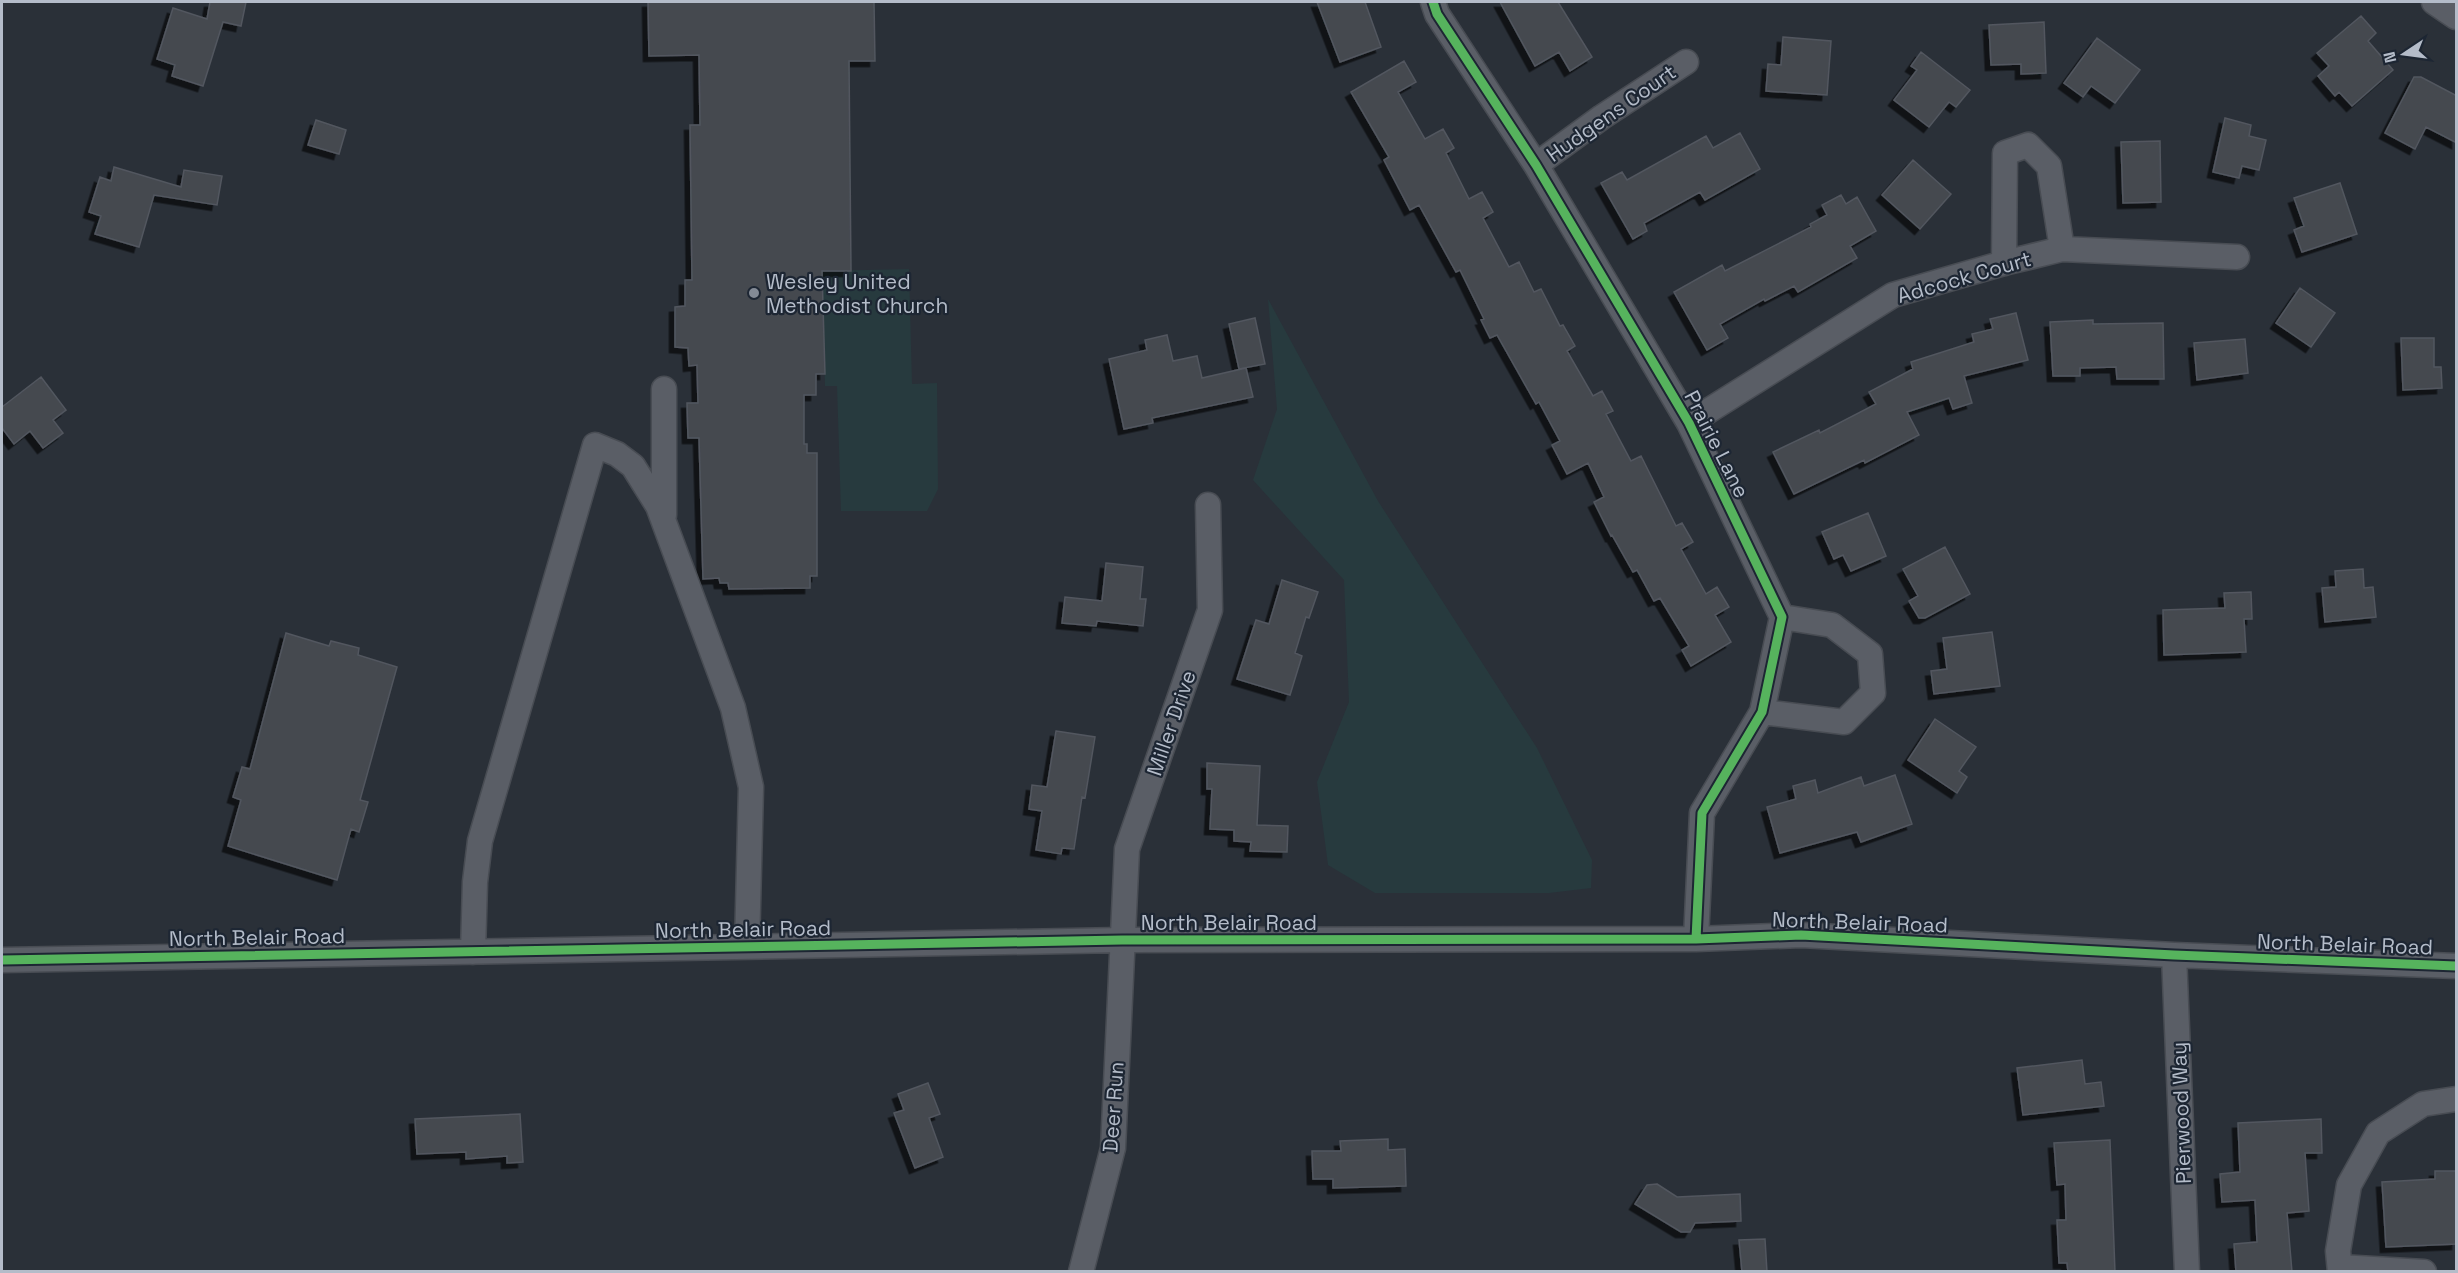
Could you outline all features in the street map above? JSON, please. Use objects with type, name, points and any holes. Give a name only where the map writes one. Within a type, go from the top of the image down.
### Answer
[{"type":"street","name":"Prairie Lane","points":[[1433,2],[1437,14],[1536,165],[1689,423],[1782,617]]},
{"type":"street","points":[[2434,2],[2457,17]]},
{"type":"street","name":"Hudgens Court","points":[[1536,165],[1602,117],[1686,62]]},
{"type":"street","points":[[2004,263],[2005,153],[2028,145],[2049,166],[2062,249]]},
{"type":"street","name":"Adcock Court","points":[[1689,423],[1893,295],[2062,249],[2237,257]]},
{"type":"street","points":[[664,389],[664,524]]},
{"type":"street","points":[[473,952],[475,882],[480,841],[595,445],[617,454],[633,466],[658,506],[733,708],[750,787],[747,946]]},
{"type":"street","name":"Miller Drive","points":[[1122,940],[1127,849],[1210,610],[1208,505]]},
{"type":"street","points":[[1696,939],[1702,813],[1762,712],[1782,617],[1832,625],[1870,654],[1873,693],[1844,722],[1762,712]]},
{"type":"street","name":"North Belair Road","points":[[2,960],[1122,940],[1696,939],[1801,935],[2174,955],[2457,966]]},
{"type":"street","name":"Deer Run","points":[[1081,1272],[1113,1148],[1122,940]]},
{"type":"street","name":"Pierwood Way","points":[[2174,955],[2187,1272]]},
{"type":"street","points":[[2424,1272],[2340,1269],[2338,1251],[2349,1185],[2378,1133],[2423,1104],[2457,1099]]},
{"type":"green space","points":[[909,269],[912,384],[937,383],[938,489],[927,511],[841,511],[837,386],[825,386],[822,271]]},
{"type":"green space","points":[[1268,299],[1378,501],[1537,748],[1592,860],[1591,888],[1549,893],[1375,893],[1328,865],[1317,782],[1349,702],[1344,580],[1253,480],[1277,409]]},
{"type":"building","points":[[210,2],[246,2],[241,26],[223,22],[203,86],[172,76],[175,65],[157,59],[173,8],[207,19]]},
{"type":"building","name":"Wesley United Methodist Church","points":[[648,2],[874,2],[875,61],[849,61],[851,271],[822,271],[825,374],[816,374],[816,395],[804,395],[804,444],[807,444],[807,453],[817,453],[817,576],[810,576],[810,588],[729,589],[728,583],[720,583],[719,578],[703,579],[699,438],[688,438],[687,403],[698,403],[697,365],[689,366],[688,348],[675,347],[675,307],[685,306],[685,280],[692,280],[690,125],[700,125],[699,55],[649,56]]},
{"type":"building","points":[[1317,2],[1365,2],[1381,47],[1340,62]]},
{"type":"building","points":[[1500,2],[1558,2],[1592,57],[1570,71],[1559,52],[1535,66]]},
{"type":"building","points":[[2361,16],[2376,33],[2368,41],[2393,70],[2352,106],[2339,92],[2335,96],[2318,76],[2329,66],[2317,53]]},
{"type":"building","points":[[2044,22],[2046,73],[2021,74],[2021,64],[1991,65],[1989,25]]},
{"type":"building","points":[[1783,37],[1831,41],[1827,95],[1766,91],[1768,64],[1781,65]]},
{"type":"building","points":[[2097,38],[2140,70],[2115,103],[2091,86],[2083,97],[2064,83]]},
{"type":"building","points":[[1921,52],[1970,90],[1956,107],[1949,102],[1929,127],[1894,100],[1917,70],[1911,66]]},
{"type":"building","points":[[1404,61],[1416,82],[1398,92],[1425,139],[1443,129],[1454,148],[1446,153],[1469,199],[1482,192],[1493,212],[1483,218],[1509,267],[1519,262],[1534,292],[1541,289],[1560,326],[1563,325],[1575,346],[1567,351],[1593,396],[1602,391],[1613,411],[1606,414],[1631,461],[1641,456],[1676,526],[1682,523],[1693,542],[1681,549],[1706,594],[1717,587],[1729,607],[1715,615],[1731,642],[1691,666],[1682,650],[1689,646],[1660,598],[1654,601],[1637,570],[1633,572],[1611,536],[1594,502],[1604,497],[1588,463],[1567,474],[1552,445],[1560,441],[1539,402],[1536,404],[1497,335],[1490,338],[1481,320],[1484,319],[1460,270],[1456,272],[1419,205],[1410,210],[1384,160],[1389,157],[1351,92]]},
{"type":"building","points":[[2414,77],[2421,77],[2457,96],[2457,143],[2426,127],[2415,149],[2385,133]]},
{"type":"building","points":[[2225,118],[2251,125],[2249,136],[2266,140],[2259,170],[2242,166],[2239,178],[2213,172]]},
{"type":"building","points":[[316,120],[346,130],[339,154],[308,145]]},
{"type":"building","points":[[1740,133],[1760,169],[1705,200],[1700,192],[1644,223],[1647,231],[1633,239],[1601,183],[1622,172],[1627,180],[1706,136],[1713,148]]},
{"type":"building","points":[[2160,141],[2161,202],[2123,203],[2121,142]]},
{"type":"building","points":[[1913,160],[1951,194],[1920,229],[1882,195]]},
{"type":"building","points":[[114,167],[181,187],[184,170],[222,176],[217,205],[154,195],[139,247],[95,234],[101,216],[89,212],[100,177],[111,181]]},
{"type":"building","points":[[2340,183],[2357,234],[2302,252],[2294,230],[2304,226],[2294,198]]},
{"type":"building","points":[[1841,195],[1846,204],[1857,197],[1876,231],[1850,246],[1857,258],[1798,292],[1794,286],[1765,301],[1764,299],[1720,324],[1728,338],[1707,350],[1674,292],[1722,265],[1725,271],[1811,227],[1810,224],[1827,215],[1822,205]]},
{"type":"building","points":[[2300,288],[2335,313],[2311,347],[2276,323]]},
{"type":"building","points":[[2016,313],[2028,360],[1964,376],[1972,403],[1953,409],[1949,398],[1907,412],[1919,435],[1865,463],[1864,460],[1794,494],[1773,452],[1819,430],[1820,433],[1876,404],[1869,392],[1913,369],[1911,362],[1974,342],[1972,334],[1993,329],[1990,319]]},
{"type":"building","points":[[1255,318],[1265,364],[1239,369],[1229,324]]},
{"type":"building","points":[[2093,320],[2093,324],[2163,323],[2164,379],[2117,379],[2116,367],[2080,368],[2080,376],[2053,376],[2050,322]]},
{"type":"building","points":[[1167,335],[1173,361],[1197,356],[1202,378],[1246,368],[1253,397],[1152,418],[1153,423],[1124,429],[1109,359],[1147,350],[1145,340]]},
{"type":"building","points":[[2401,338],[2434,338],[2434,367],[2441,367],[2442,388],[2403,390]]},
{"type":"building","points":[[2245,339],[2248,373],[2197,380],[2194,343]]},
{"type":"building","points":[[41,377],[66,410],[53,420],[63,433],[43,448],[30,431],[14,444],[2,428],[2,407]]},
{"type":"building","points":[[1868,513],[1886,556],[1851,571],[1843,555],[1834,559],[1822,532]]},
{"type":"building","points":[[1945,547],[1970,594],[1925,618],[1919,618],[1909,601],[1918,596],[1903,569]]},
{"type":"building","points":[[1106,563],[1143,567],[1140,599],[1146,599],[1143,626],[1097,621],[1096,626],[1062,623],[1065,597],[1102,601]]},
{"type":"building","points":[[2363,569],[2364,588],[2373,587],[2376,617],[2325,622],[2322,588],[2336,587],[2335,571]]},
{"type":"building","points":[[1282,580],[1318,592],[1309,618],[1306,617],[1295,653],[1302,656],[1290,695],[1237,679],[1256,620],[1269,624]]},
{"type":"building","points":[[2251,592],[2252,619],[2244,619],[2246,652],[2164,655],[2163,610],[2225,608],[2224,593]]},
{"type":"building","points":[[1992,632],[2000,686],[1934,694],[1931,671],[1947,669],[1943,638]]},
{"type":"building","points":[[286,633],[329,646],[331,641],[359,648],[358,655],[397,667],[360,800],[368,802],[359,832],[351,829],[337,880],[228,846],[241,800],[233,797],[242,767],[250,769]]},
{"type":"building","points":[[1935,719],[1976,747],[1959,771],[1967,777],[1957,793],[1908,760]]},
{"type":"building","points":[[1056,731],[1095,737],[1074,849],[1062,848],[1061,854],[1036,850],[1042,811],[1029,809],[1032,785],[1047,787]]},
{"type":"building","points":[[1207,763],[1260,766],[1257,825],[1288,826],[1287,852],[1250,851],[1251,842],[1234,841],[1234,830],[1210,829],[1212,789],[1207,789]]},
{"type":"building","points":[[1895,775],[1912,824],[1861,842],[1857,832],[1780,853],[1767,807],[1796,799],[1793,786],[1815,780],[1818,793],[1861,777],[1864,786]]},
{"type":"building","points":[[2082,1060],[2085,1084],[2101,1082],[2104,1106],[2023,1115],[2017,1068]]},
{"type":"building","points":[[928,1083],[940,1114],[929,1118],[943,1157],[915,1168],[894,1113],[904,1110],[898,1094]]},
{"type":"building","points":[[520,1114],[523,1162],[507,1163],[507,1156],[466,1159],[466,1152],[417,1154],[415,1119]]},
{"type":"building","points":[[2321,1119],[2322,1153],[2305,1153],[2309,1211],[2287,1213],[2292,1272],[2236,1272],[2234,1244],[2257,1242],[2255,1200],[2222,1202],[2220,1174],[2240,1172],[2238,1123]]},
{"type":"building","points":[[1388,1139],[1388,1150],[1405,1149],[1406,1186],[1333,1188],[1333,1179],[1313,1179],[1312,1151],[1341,1151],[1340,1141]]},
{"type":"building","points":[[2110,1140],[2115,1272],[2068,1272],[2067,1263],[2059,1263],[2057,1220],[2066,1220],[2065,1184],[2057,1185],[2054,1143]]},
{"type":"building","points":[[2435,1171],[2457,1171],[2457,1244],[2386,1247],[2382,1182],[2435,1179]]},
{"type":"building","points":[[1657,1184],[1677,1197],[1740,1194],[1741,1221],[1695,1223],[1690,1232],[1681,1232],[1635,1204],[1647,1185]]},
{"type":"building","points":[[1765,1239],[1767,1272],[1742,1272],[1739,1240]]},
{"type":"cycle path","points":[[1433,2],[1437,14],[1536,165],[1689,423],[1782,617],[1762,712],[1702,813],[1696,939]]},
{"type":"cycle path","points":[[2,960],[1122,940],[1696,939],[1801,935],[2174,955],[2456,966]]},
{"type":"place","name":"Wesley United Methodist Church","points":[[754,293]]}]
